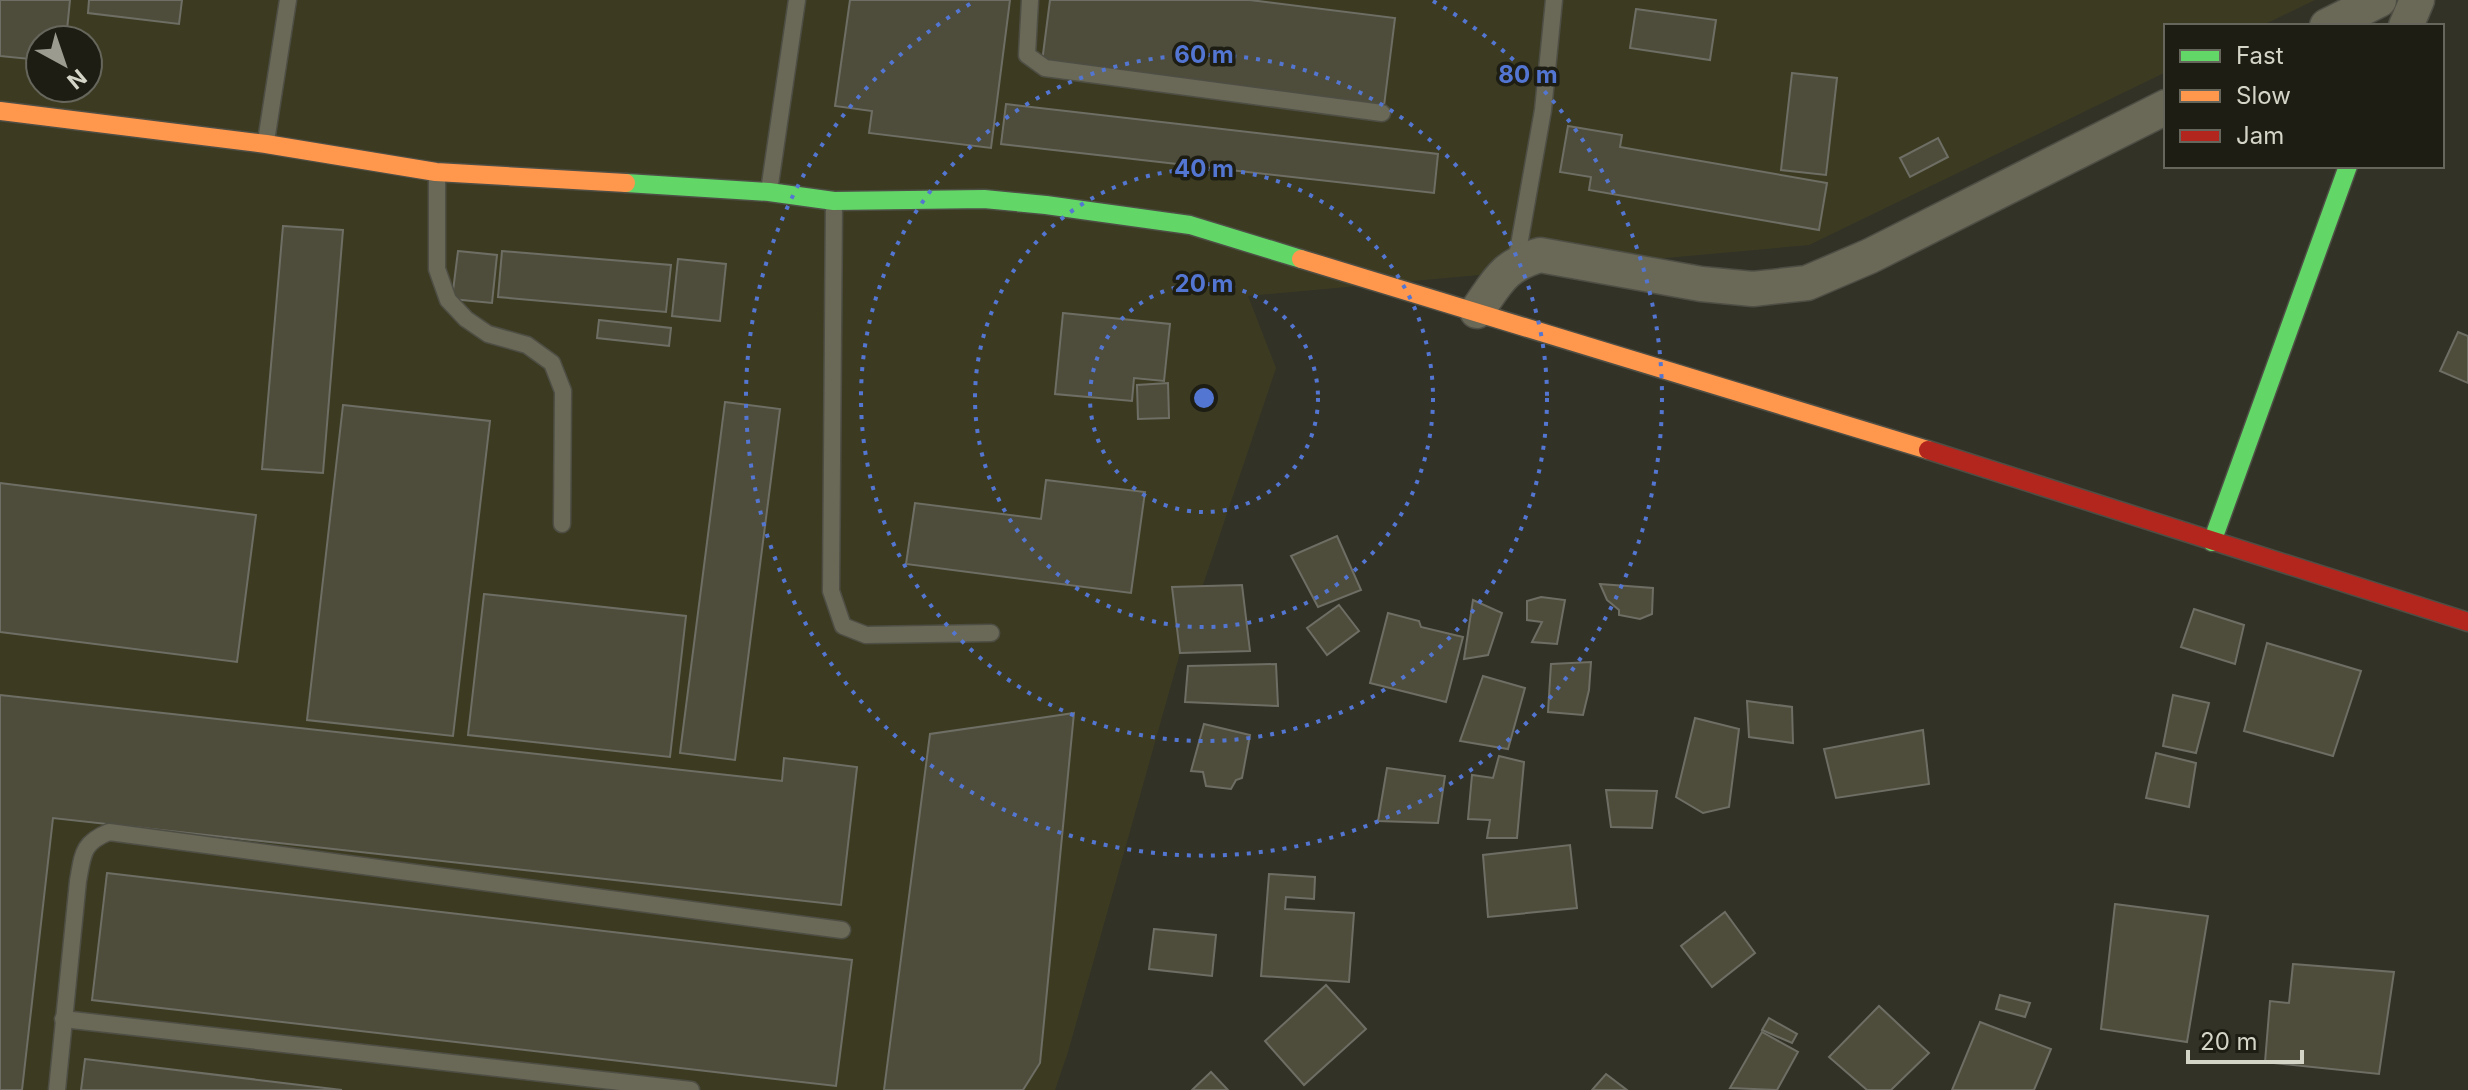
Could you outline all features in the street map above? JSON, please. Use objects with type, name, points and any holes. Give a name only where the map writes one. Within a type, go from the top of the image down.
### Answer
[{"type":"street","points":[[2331,24],[2379,0]]},
{"type":"street","points":[[2407,24],[2417,0]]},
{"type":"street","points":[[1477,311],[1502,275],[1516,262],[1540,255],[1701,284],[1753,289],[1807,283],[1870,256],[2164,108]]},
{"type":"street","points":[[0,111],[266,144],[436,172],[769,192],[834,201],[984,199],[1190,225],[1855,427],[2468,622]]},
{"type":"street","points":[[2212,542],[2347,168]]},
{"type":"lane","points":[[266,144],[288,0]]},
{"type":"lane","points":[[769,192],[797,0]]},
{"type":"lane","points":[[1030,0],[1027,55],[1045,68],[1382,113]]},
{"type":"lane","points":[[1516,262],[1543,110],[1554,0]]},
{"type":"lane","points":[[436,172],[437,269],[448,300],[466,319],[488,334],[527,345],[552,363],[563,391],[562,524]]},
{"type":"lane","points":[[834,201],[831,591],[843,626],[866,635],[991,633]]},
{"type":"lane","points":[[57,1090],[84,849],[109,832],[842,930]]},
{"type":"lane","points":[[63,1019],[691,1090]]},
{"type":"shaded area","points":[[0,0],[2315,0],[2265,24],[2164,24],[2164,73],[1809,245],[1248,296],[1276,368],[1180,653],[1055,1090],[0,1090]]},
{"type":"building","points":[[0,0],[70,0],[68,24],[24,24],[24,58],[0,56]]},
{"type":"building","points":[[89,0],[182,0],[179,24],[88,13]]},
{"type":"building","points":[[850,0],[1010,0],[991,148],[869,133],[872,111],[835,106]]},
{"type":"building","points":[[1050,0],[1250,0],[1395,18],[1384,106],[1042,62]]},
{"type":"building","points":[[1636,9],[1716,20],[1710,60],[1630,48]]},
{"type":"building","points":[[1792,73],[1837,78],[1826,175],[1781,170]]},
{"type":"building","points":[[1006,104],[1438,154],[1434,193],[1001,144]]},
{"type":"building","points":[[1568,126],[1622,135],[1620,147],[1827,183],[1819,230],[1589,190],[1591,177],[1560,172]]},
{"type":"building","points":[[1938,138],[1948,157],[1910,177],[1900,158]]},
{"type":"building","points":[[283,226],[343,230],[323,473],[262,469]]},
{"type":"building","points":[[458,251],[497,255],[492,303],[452,299]]},
{"type":"building","points":[[502,251],[671,265],[666,312],[498,297]]},
{"type":"building","points":[[678,259],[726,264],[720,321],[672,316]]},
{"type":"building","points":[[1063,313],[1170,324],[1164,381],[1134,378],[1132,401],[1055,394]]},
{"type":"building","points":[[599,320],[671,328],[669,346],[597,338]]},
{"type":"building","points":[[2458,332],[2468,336],[2468,383],[2440,371]]},
{"type":"building","points":[[1168,383],[1169,418],[1138,419],[1137,385]]},
{"type":"building","points":[[725,402],[780,409],[735,760],[680,753]]},
{"type":"building","points":[[343,405],[490,421],[453,736],[307,720]]},
{"type":"building","points":[[1046,480],[1145,492],[1131,593],[906,564],[915,503],[1041,519]]},
{"type":"building","points":[[0,483],[256,515],[237,662],[0,632]]},
{"type":"building","points":[[1337,536],[1361,590],[1318,607],[1291,556]]},
{"type":"building","points":[[1600,584],[1653,588],[1652,614],[1640,619],[1619,615],[1619,610],[1607,600]]},
{"type":"building","points":[[1242,585],[1250,651],[1180,653],[1172,587]]},
{"type":"building","points":[[484,594],[686,616],[670,757],[468,735]]},
{"type":"building","points":[[1541,597],[1565,600],[1557,644],[1532,642],[1542,622],[1527,620],[1527,601]]},
{"type":"building","points":[[1473,600],[1502,613],[1488,655],[1464,659]]},
{"type":"building","points":[[1339,605],[1359,631],[1327,655],[1307,628]]},
{"type":"building","points":[[2194,609],[2244,625],[2235,664],[2181,647]]},
{"type":"building","points":[[1388,613],[1419,621],[1421,627],[1463,637],[1446,702],[1370,683]]},
{"type":"building","points":[[2267,643],[2361,671],[2333,756],[2244,731]]},
{"type":"building","points":[[1591,662],[1583,715],[1548,712],[1551,664]]},
{"type":"building","points":[[1276,664],[1278,706],[1185,702],[1188,666]]},
{"type":"building","points":[[1483,676],[1525,688],[1508,749],[1460,741]]},
{"type":"building","points":[[0,695],[782,781],[784,758],[857,767],[841,905],[53,818],[22,1090],[0,1090]]},
{"type":"building","points":[[2173,695],[2209,703],[2196,753],[2163,746]]},
{"type":"building","points":[[1747,701],[1792,707],[1793,743],[1749,737]]},
{"type":"building","points":[[1074,713],[1040,1063],[1023,1090],[884,1090],[930,734]]},
{"type":"building","points":[[1695,718],[1739,729],[1729,807],[1703,813],[1676,797]]},
{"type":"building","points":[[1204,724],[1250,735],[1242,778],[1236,780],[1231,789],[1206,786],[1203,772],[1191,771]]},
{"type":"building","points":[[1923,730],[1929,784],[1836,798],[1824,749]]},
{"type":"building","points":[[2156,753],[2196,763],[2189,807],[2146,798]]},
{"type":"building","points":[[1499,756],[1524,762],[1517,838],[1487,838],[1490,820],[1468,819],[1472,775],[1493,778]]},
{"type":"building","points":[[1387,768],[1445,776],[1438,823],[1378,821]]},
{"type":"building","points":[[1606,790],[1657,791],[1652,828],[1611,827]]},
{"type":"building","points":[[1570,845],[1577,908],[1488,917],[1483,855]]},
{"type":"building","points":[[107,873],[852,960],[836,1086],[92,1000]]},
{"type":"building","points":[[1269,874],[1315,877],[1314,899],[1286,897],[1285,909],[1354,913],[1349,982],[1261,976]]},
{"type":"building","points":[[2115,904],[2208,916],[2187,1042],[2101,1029]]},
{"type":"building","points":[[1725,912],[1755,953],[1712,987],[1681,946]]},
{"type":"building","points":[[1154,929],[1216,935],[1212,976],[1149,969]]},
{"type":"building","points":[[2293,964],[2394,972],[2379,1074],[2265,1062],[2270,1001],[2289,1003]]},
{"type":"building","points":[[1326,985],[1366,1029],[1304,1085],[1265,1041]]},
{"type":"building","points":[[2000,995],[2030,1003],[2025,1017],[1996,1009]]},
{"type":"building","points":[[1879,1006],[1929,1053],[1891,1090],[1867,1090],[1829,1057]]},
{"type":"building","points":[[1769,1018],[1797,1034],[1792,1043],[1762,1030]]},
{"type":"building","points":[[1980,1022],[2051,1049],[2034,1090],[1952,1090]]},
{"type":"building","points":[[1762,1032],[1798,1052],[1777,1090],[1730,1088]]},
{"type":"building","points":[[85,1059],[342,1090],[81,1090]]},
{"type":"building","points":[[1211,1072],[1228,1090],[1192,1090]]},
{"type":"building","points":[[1606,1074],[1627,1090],[1592,1090]]},
{"type":"traffic: fast","points":[[2212,542],[2347,168]]},
{"type":"traffic: fast","points":[[626,183],[769,192],[834,201],[984,199],[1046,205],[1190,225],[1301,259]]},
{"type":"traffic: slow","points":[[0,111],[266,144],[436,172],[626,183]]},
{"type":"traffic: slow","points":[[1301,259],[1928,450]]},
{"type":"traffic: jam","points":[[1928,450],[2468,622]]}]
